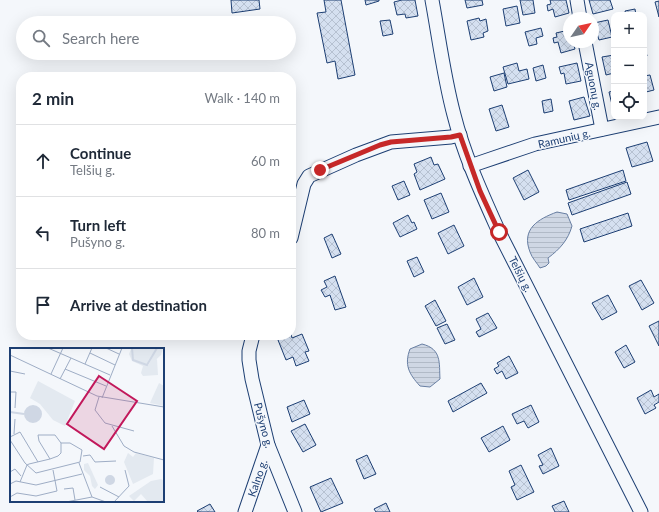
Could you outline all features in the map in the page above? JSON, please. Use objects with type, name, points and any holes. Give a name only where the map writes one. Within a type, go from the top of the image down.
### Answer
[{"type":"street","name":"Telšių g.","points":[[432,0],[454,114],[470,166],[499,232],[641,512]]},
{"type":"street","points":[[576,0],[579,12]]},
{"type":"street","name":"Aguonų g.","points":[[586,48],[602,129]]},
{"type":"street","name":"Ramunių g.","points":[[470,166],[535,144],[659,117]]},
{"type":"street","points":[[296,217],[304,184],[309,176],[356,155],[391,142],[460,135]]},
{"type":"street","name":"Pušyno g.","points":[[252,340],[249,351],[249,360],[252,380],[268,445],[295,512]]},
{"type":"street","name":"Kalno g.","points":[[245,512],[268,445]]},
{"type":"shaded area","points":[[557,212],[567,214],[572,226],[563,244],[548,258],[549,263],[540,268],[530,252],[528,237],[533,226],[544,218]]},
{"type":"shaded area","points":[[422,344],[433,349],[439,362],[440,379],[430,387],[420,386],[410,373],[407,360],[410,349]]},
{"type":"building","points":[[231,0],[259,0],[260,9],[232,13]]},
{"type":"building","points":[[324,0],[341,0],[355,75],[338,79],[335,61],[327,63],[317,13],[326,12]]},
{"type":"building","points":[[365,0],[379,0],[379,1],[366,5]]},
{"type":"building","points":[[402,0],[415,0],[418,16],[406,18],[405,14],[397,15],[394,2]]},
{"type":"building","points":[[465,0],[482,0],[483,5],[467,8]]},
{"type":"building","points":[[520,0],[533,0],[535,13],[523,15]]},
{"type":"building","points":[[550,0],[566,0],[569,12],[563,12],[563,15],[555,17],[553,9],[548,11],[547,5],[551,4]]},
{"type":"building","points":[[589,0],[610,0],[613,9],[599,12],[592,12]]},
{"type":"building","points":[[659,1],[659,17],[655,2]]},
{"type":"building","points":[[517,6],[520,23],[506,26],[503,9]]},
{"type":"building","points":[[635,9],[636,12],[625,12]]},
{"type":"building","points":[[479,18],[480,21],[486,19],[488,31],[483,33],[484,37],[471,40],[467,21]]},
{"type":"building","points":[[390,20],[393,34],[383,36],[380,21]]},
{"type":"building","points":[[608,20],[611,37],[599,40],[599,22]]},
{"type":"building","points":[[541,28],[543,36],[536,38],[537,44],[529,46],[525,32]]},
{"type":"building","points":[[563,31],[563,48],[575,49],[561,53],[558,42],[554,43],[553,38],[557,37],[556,33]]},
{"type":"building","points":[[611,56],[611,74],[606,75],[602,57]]},
{"type":"building","points":[[517,63],[519,71],[527,69],[529,79],[508,84],[503,67]]},
{"type":"building","points":[[577,63],[581,81],[566,84],[564,73],[561,74],[559,67]]},
{"type":"building","points":[[543,65],[546,78],[536,81],[533,68]]},
{"type":"building","points":[[504,73],[507,87],[494,91],[490,77]]},
{"type":"building","points":[[650,75],[654,90],[647,92],[647,84],[647,76]]},
{"type":"building","points":[[584,97],[590,116],[574,120],[569,101]]},
{"type":"building","points":[[551,99],[553,111],[544,113],[542,101]]},
{"type":"building","points":[[502,105],[509,127],[496,131],[489,109]]},
{"type":"building","points":[[647,142],[653,161],[632,167],[626,148]]},
{"type":"building","points":[[431,157],[434,165],[438,164],[445,179],[420,190],[414,174],[417,172],[414,164]]},
{"type":"building","points":[[528,170],[539,192],[524,200],[513,178]]},
{"type":"building","points":[[623,170],[626,181],[569,200],[566,190]]},
{"type":"building","points":[[404,181],[410,195],[398,200],[392,186]]},
{"type":"building","points":[[627,182],[631,194],[572,215],[568,203]]},
{"type":"building","points":[[441,193],[449,212],[432,219],[424,200]]},
{"type":"building","points":[[628,213],[632,226],[584,242],[580,229]]},
{"type":"building","points":[[408,215],[412,223],[414,222],[417,229],[400,237],[393,223]]},
{"type":"building","points":[[454,225],[464,246],[448,254],[438,233]]},
{"type":"building","points":[[332,234],[341,254],[332,258],[324,238]]},
{"type":"building","points":[[417,257],[424,272],[414,277],[407,261]]},
{"type":"building","points":[[335,276],[346,307],[335,310],[330,295],[325,297],[321,290],[327,287],[324,281]]},
{"type":"building","points":[[474,278],[483,297],[467,305],[458,287]]},
{"type":"building","points":[[641,280],[654,303],[642,310],[629,286]]},
{"type":"building","points":[[608,295],[617,312],[602,320],[592,303]]},
{"type":"building","points":[[435,300],[446,321],[436,326],[425,306]]},
{"type":"building","points":[[488,313],[497,328],[479,337],[476,332],[481,329],[476,319]]},
{"type":"building","points":[[659,321],[659,346],[649,326]]},
{"type":"building","points":[[447,324],[455,340],[445,344],[437,328]]},
{"type":"building","points":[[302,334],[309,351],[305,352],[309,361],[296,366],[293,357],[286,360],[278,340],[296,340],[296,336]]},
{"type":"building","points":[[626,345],[635,362],[624,368],[615,352]]},
{"type":"building","points":[[509,356],[518,373],[506,379],[502,371],[497,374],[494,369],[499,366],[497,363]]},
{"type":"building","points":[[481,383],[487,393],[453,412],[448,401]]},
{"type":"building","points":[[651,390],[654,397],[659,394],[659,402],[654,405],[656,408],[645,414],[637,398]]},
{"type":"building","points":[[304,400],[310,414],[292,422],[287,407]]},
{"type":"building","points":[[531,405],[539,422],[528,428],[524,421],[517,424],[512,414]]},
{"type":"building","points":[[305,424],[316,445],[303,452],[291,431]]},
{"type":"building","points":[[503,426],[510,440],[489,452],[481,438]]},
{"type":"building","points":[[551,448],[559,466],[543,474],[539,466],[543,465],[538,455]]},
{"type":"building","points":[[367,455],[376,474],[364,479],[356,460]]},
{"type":"building","points":[[521,465],[534,492],[517,500],[511,487],[515,485],[509,471]]},
{"type":"building","points":[[331,478],[343,503],[321,512],[310,487]]},
{"type":"building","points":[[564,501],[569,512],[555,512],[552,506]]},
{"type":"building","points":[[386,503],[390,512],[376,512],[374,509]]},
{"type":"building","points":[[210,504],[215,512],[197,511]]},
{"type":"route","points":[[320,170],[380,145],[391,142],[460,135],[480,191],[499,232]]}]
